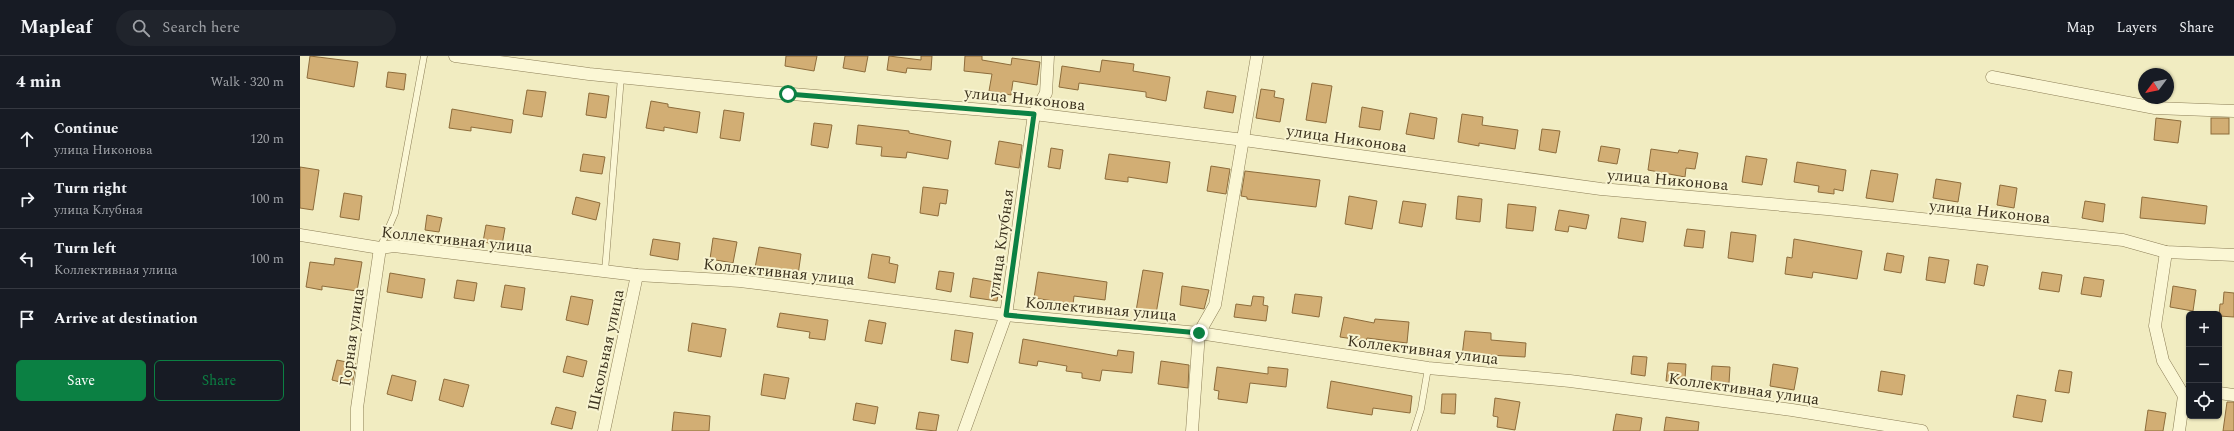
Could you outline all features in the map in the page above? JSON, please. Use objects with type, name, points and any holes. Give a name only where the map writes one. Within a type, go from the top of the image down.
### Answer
[{"type":"street","name":"улица Никонова","points":[[455,56],[620,77],[788,94],[1034,114],[1244,140],[1601,189],[1827,209],[2122,240],[2166,252],[2234,255]]},
{"type":"street","name":"улица Клубная","points":[[964,431],[1006,315],[1034,114],[1046,93],[1048,56]]},
{"type":"street","points":[[1192,431],[1199,333],[1215,305],[1257,56]]},
{"type":"street","points":[[1992,77],[2155,108],[2234,111]]},
{"type":"street","name":"Коллективная улица","points":[[300,235],[380,248],[394,246],[637,275],[740,281],[1006,315],[1199,333],[1428,368],[1578,382],[1792,410],[1922,431]]},
{"type":"street","name":"Горная улица","points":[[357,431],[357,408],[380,248]]},
{"type":"street","points":[[2166,252],[2155,326],[2163,362],[2186,395]]},
{"type":"street","name":"Школьная улица","points":[[604,431],[637,275]]},
{"type":"street","points":[[2222,393],[2234,395]]},
{"type":"street","points":[[2179,431],[2186,400]]},
{"type":"lane","points":[[380,248],[395,213],[424,56]]},
{"type":"lane","points":[[605,272],[620,77]]},
{"type":"lane","points":[[1414,431],[1421,409],[1428,368]]},
{"type":"building","points":[[310,56],[358,62],[354,87],[307,78]]},
{"type":"building","points":[[786,56],[817,56],[814,71],[785,66]]},
{"type":"building","points":[[845,56],[868,56],[865,72],[843,68]]},
{"type":"building","points":[[889,56],[921,60],[921,56],[932,56],[931,70],[907,68],[906,73],[887,70]]},
{"type":"building","points":[[965,56],[982,56],[982,60],[1011,65],[1012,58],[1040,62],[1037,85],[1013,81],[1011,95],[989,91],[992,74],[964,71]]},
{"type":"building","points":[[1102,60],[1134,64],[1133,71],[1170,77],[1166,101],[1146,97],[1146,92],[1079,83],[1078,90],[1059,87],[1062,66],[1100,72]]},
{"type":"building","points":[[388,72],[406,74],[404,90],[386,87]]},
{"type":"building","points":[[1312,83],[1332,86],[1326,123],[1306,120]]},
{"type":"building","points":[[1261,89],[1275,91],[1274,97],[1284,99],[1280,122],[1256,118]]},
{"type":"building","points":[[527,90],[546,92],[542,117],[523,114]]},
{"type":"building","points":[[1207,91],[1236,96],[1233,113],[1204,108]]},
{"type":"building","points":[[589,93],[609,96],[606,118],[586,115]]},
{"type":"building","points":[[651,101],[668,104],[668,107],[700,112],[697,133],[664,127],[664,131],[646,128]]},
{"type":"building","points":[[1362,107],[1383,111],[1380,130],[1359,127]]},
{"type":"building","points":[[452,109],[513,120],[511,133],[471,127],[471,131],[449,128]]},
{"type":"building","points":[[724,110],[744,113],[740,141],[720,138]]},
{"type":"building","points":[[1410,113],[1437,118],[1434,139],[1406,134]]},
{"type":"building","points":[[1462,114],[1483,117],[1482,125],[1518,130],[1515,149],[1479,143],[1479,146],[1458,142]]},
{"type":"building","points":[[2156,118],[2181,121],[2178,143],[2154,140]]},
{"type":"building","points":[[2211,118],[2229,118],[2229,134],[2211,134]]},
{"type":"building","points":[[814,123],[832,125],[828,148],[811,145]]},
{"type":"building","points":[[858,125],[909,131],[909,133],[951,141],[948,159],[907,152],[906,158],[881,156],[882,147],[856,144]]},
{"type":"building","points":[[1542,129],[1560,131],[1556,153],[1539,150]]},
{"type":"building","points":[[999,141],[1022,145],[1019,168],[995,164]]},
{"type":"building","points":[[1601,146],[1620,149],[1617,164],[1598,161]]},
{"type":"building","points":[[1051,148],[1063,150],[1060,169],[1048,167]]},
{"type":"building","points":[[1651,149],[1678,153],[1679,150],[1698,153],[1695,169],[1686,168],[1685,177],[1648,170]]},
{"type":"building","points":[[583,154],[605,157],[602,174],[580,171]]},
{"type":"building","points":[[1109,154],[1170,162],[1167,183],[1128,177],[1128,182],[1105,179]]},
{"type":"building","points":[[1746,156],[1767,159],[1762,185],[1742,182]]},
{"type":"building","points":[[1797,162],[1846,170],[1843,191],[1834,189],[1834,194],[1818,192],[1819,186],[1794,182]]},
{"type":"building","points":[[1211,166],[1230,169],[1226,194],[1207,191]]},
{"type":"building","points":[[300,167],[319,170],[313,210],[300,208]]},
{"type":"building","points":[[1871,170],[1898,174],[1893,202],[1866,198]]},
{"type":"building","points":[[1245,171],[1320,180],[1316,207],[1247,199],[1247,197],[1241,196]]},
{"type":"building","points":[[1936,179],[1961,183],[1958,202],[1933,198]]},
{"type":"building","points":[[2000,185],[2017,188],[2014,208],[1997,205]]},
{"type":"building","points":[[923,187],[948,190],[946,204],[940,203],[938,216],[920,213]]},
{"type":"building","points":[[344,193],[362,196],[359,220],[340,217]]},
{"type":"building","points":[[1349,196],[1377,201],[1372,229],[1345,224]]},
{"type":"building","points":[[1458,196],[1482,199],[1480,222],[1456,219]]},
{"type":"building","points":[[576,197],[600,203],[596,220],[572,214]]},
{"type":"building","points":[[2142,197],[2207,206],[2205,224],[2140,218]]},
{"type":"building","points":[[1403,201],[1426,204],[1422,227],[1399,223]]},
{"type":"building","points":[[2085,201],[2105,204],[2103,222],[2082,218]]},
{"type":"building","points":[[1508,204],[1536,207],[1533,231],[1506,228]]},
{"type":"building","points":[[1559,210],[1589,215],[1586,229],[1569,226],[1568,232],[1555,230]]},
{"type":"building","points":[[427,215],[442,218],[439,232],[425,230]]},
{"type":"building","points":[[1621,218],[1646,222],[1643,242],[1618,238]]},
{"type":"building","points":[[486,225],[505,228],[502,245],[483,242]]},
{"type":"building","points":[[1687,229],[1705,231],[1703,248],[1684,246]]},
{"type":"building","points":[[1731,232],[1756,235],[1753,262],[1728,258]]},
{"type":"building","points":[[713,238],[737,242],[733,263],[710,259]]},
{"type":"building","points":[[653,239],[680,243],[678,260],[650,255]]},
{"type":"building","points":[[1794,239],[1862,251],[1857,279],[1813,272],[1812,278],[1785,274],[1787,257],[1792,258]]},
{"type":"building","points":[[759,247],[801,254],[798,275],[771,270],[770,275],[754,273]]},
{"type":"building","points":[[1887,253],[1904,256],[1901,273],[1884,270]]},
{"type":"building","points":[[872,254],[890,257],[889,263],[898,265],[895,283],[868,278]]},
{"type":"building","points":[[1929,257],[1949,260],[1945,283],[1926,280]]},
{"type":"building","points":[[335,258],[362,262],[357,291],[322,286],[322,290],[306,287],[310,262],[334,265]]},
{"type":"building","points":[[1977,264],[1988,266],[1984,286],[1974,284]]},
{"type":"building","points":[[1143,270],[1163,273],[1156,314],[1136,311]]},
{"type":"building","points":[[939,271],[954,273],[951,292],[936,289]]},
{"type":"building","points":[[1038,272],[1107,282],[1105,300],[1074,296],[1073,304],[1034,298]]},
{"type":"building","points":[[2042,272],[2062,275],[2059,292],[2039,289]]},
{"type":"building","points":[[390,273],[425,279],[422,298],[387,292]]},
{"type":"building","points":[[2084,277],[2104,280],[2101,297],[2081,294]]},
{"type":"building","points":[[973,278],[1000,283],[997,301],[970,297]]},
{"type":"building","points":[[457,280],[477,283],[474,301],[454,298]]},
{"type":"building","points":[[505,285],[525,288],[522,310],[501,307]]},
{"type":"building","points":[[1182,286],[1209,290],[1204,309],[1180,305]]},
{"type":"building","points":[[2173,286],[2196,290],[2193,311],[2170,307]]},
{"type":"building","points":[[2224,292],[2234,293],[2234,317],[2222,316],[2222,311],[2219,311],[2220,304],[2223,304]]},
{"type":"building","points":[[1295,294],[1322,297],[1319,317],[1292,313]]},
{"type":"building","points":[[571,296],[593,300],[588,325],[566,320]]},
{"type":"building","points":[[1253,296],[1264,297],[1263,305],[1268,306],[1266,321],[1234,317],[1236,304],[1251,306]]},
{"type":"building","points":[[780,313],[828,320],[825,340],[809,338],[810,332],[777,327]]},
{"type":"building","points":[[1344,317],[1374,323],[1375,319],[1409,322],[1407,343],[1367,338],[1366,341],[1340,337]]},
{"type":"building","points":[[869,320],[886,323],[882,344],[865,341]]},
{"type":"building","points":[[692,323],[726,329],[721,357],[688,351]]},
{"type":"building","points":[[955,330],[973,333],[968,363],[951,360]]},
{"type":"building","points":[[1465,331],[1491,333],[1491,340],[1526,343],[1525,357],[1489,355],[1489,359],[1462,356]]},
{"type":"building","points":[[1023,339],[1117,356],[1118,350],[1134,352],[1132,373],[1102,370],[1100,381],[1082,378],[1082,373],[1066,371],[1067,366],[1038,361],[1037,366],[1019,363]]},
{"type":"building","points":[[567,356],[587,361],[583,377],[563,372]]},
{"type":"building","points":[[1633,356],[1647,357],[1645,376],[1631,374]]},
{"type":"building","points":[[337,360],[356,364],[352,385],[332,380]]},
{"type":"building","points":[[1161,361],[1189,365],[1188,388],[1158,384]]},
{"type":"building","points":[[1668,363],[1686,364],[1685,379],[1677,378],[1677,382],[1666,381]]},
{"type":"building","points":[[1773,364],[1798,368],[1794,390],[1770,386]]},
{"type":"building","points":[[1712,366],[1730,367],[1729,383],[1711,381]]},
{"type":"building","points":[[1217,367],[1268,374],[1268,367],[1288,369],[1286,387],[1250,383],[1247,403],[1218,399],[1219,391],[1214,390]]},
{"type":"building","points":[[2059,370],[2072,372],[2069,393],[2055,391]]},
{"type":"building","points":[[1881,371],[1905,375],[1902,395],[1878,391]]},
{"type":"building","points":[[764,374],[789,378],[785,399],[761,395]]},
{"type":"building","points":[[392,375],[416,381],[412,401],[387,394]]},
{"type":"building","points":[[444,379],[469,385],[463,407],[439,400]]},
{"type":"building","points":[[1331,381],[1412,396],[1410,413],[1373,408],[1372,415],[1327,408]]},
{"type":"building","points":[[1442,394],[1456,394],[1455,414],[1441,413]]},
{"type":"building","points":[[2017,395],[2046,400],[2042,422],[2013,417]]},
{"type":"building","points":[[1495,398],[1520,402],[1515,430],[1497,427],[1498,417],[1493,416]]},
{"type":"building","points":[[2227,402],[2234,402],[2234,431],[2223,431]]},
{"type":"building","points":[[856,403],[878,407],[875,424],[853,420]]},
{"type":"building","points":[[556,407],[576,412],[572,429],[551,424]]},
{"type":"building","points":[[2148,410],[2166,413],[2163,431],[2145,431]]},
{"type":"building","points":[[674,412],[710,416],[709,431],[672,431]]},
{"type":"building","points":[[919,412],[939,415],[936,431],[916,429]]},
{"type":"building","points":[[1616,414],[1642,418],[1640,431],[1613,431]]},
{"type":"building","points":[[1666,417],[1699,422],[1698,431],[1664,431]]},
{"type":"route","points":[[788,94],[1034,114],[1006,315],[1199,333]]}]
